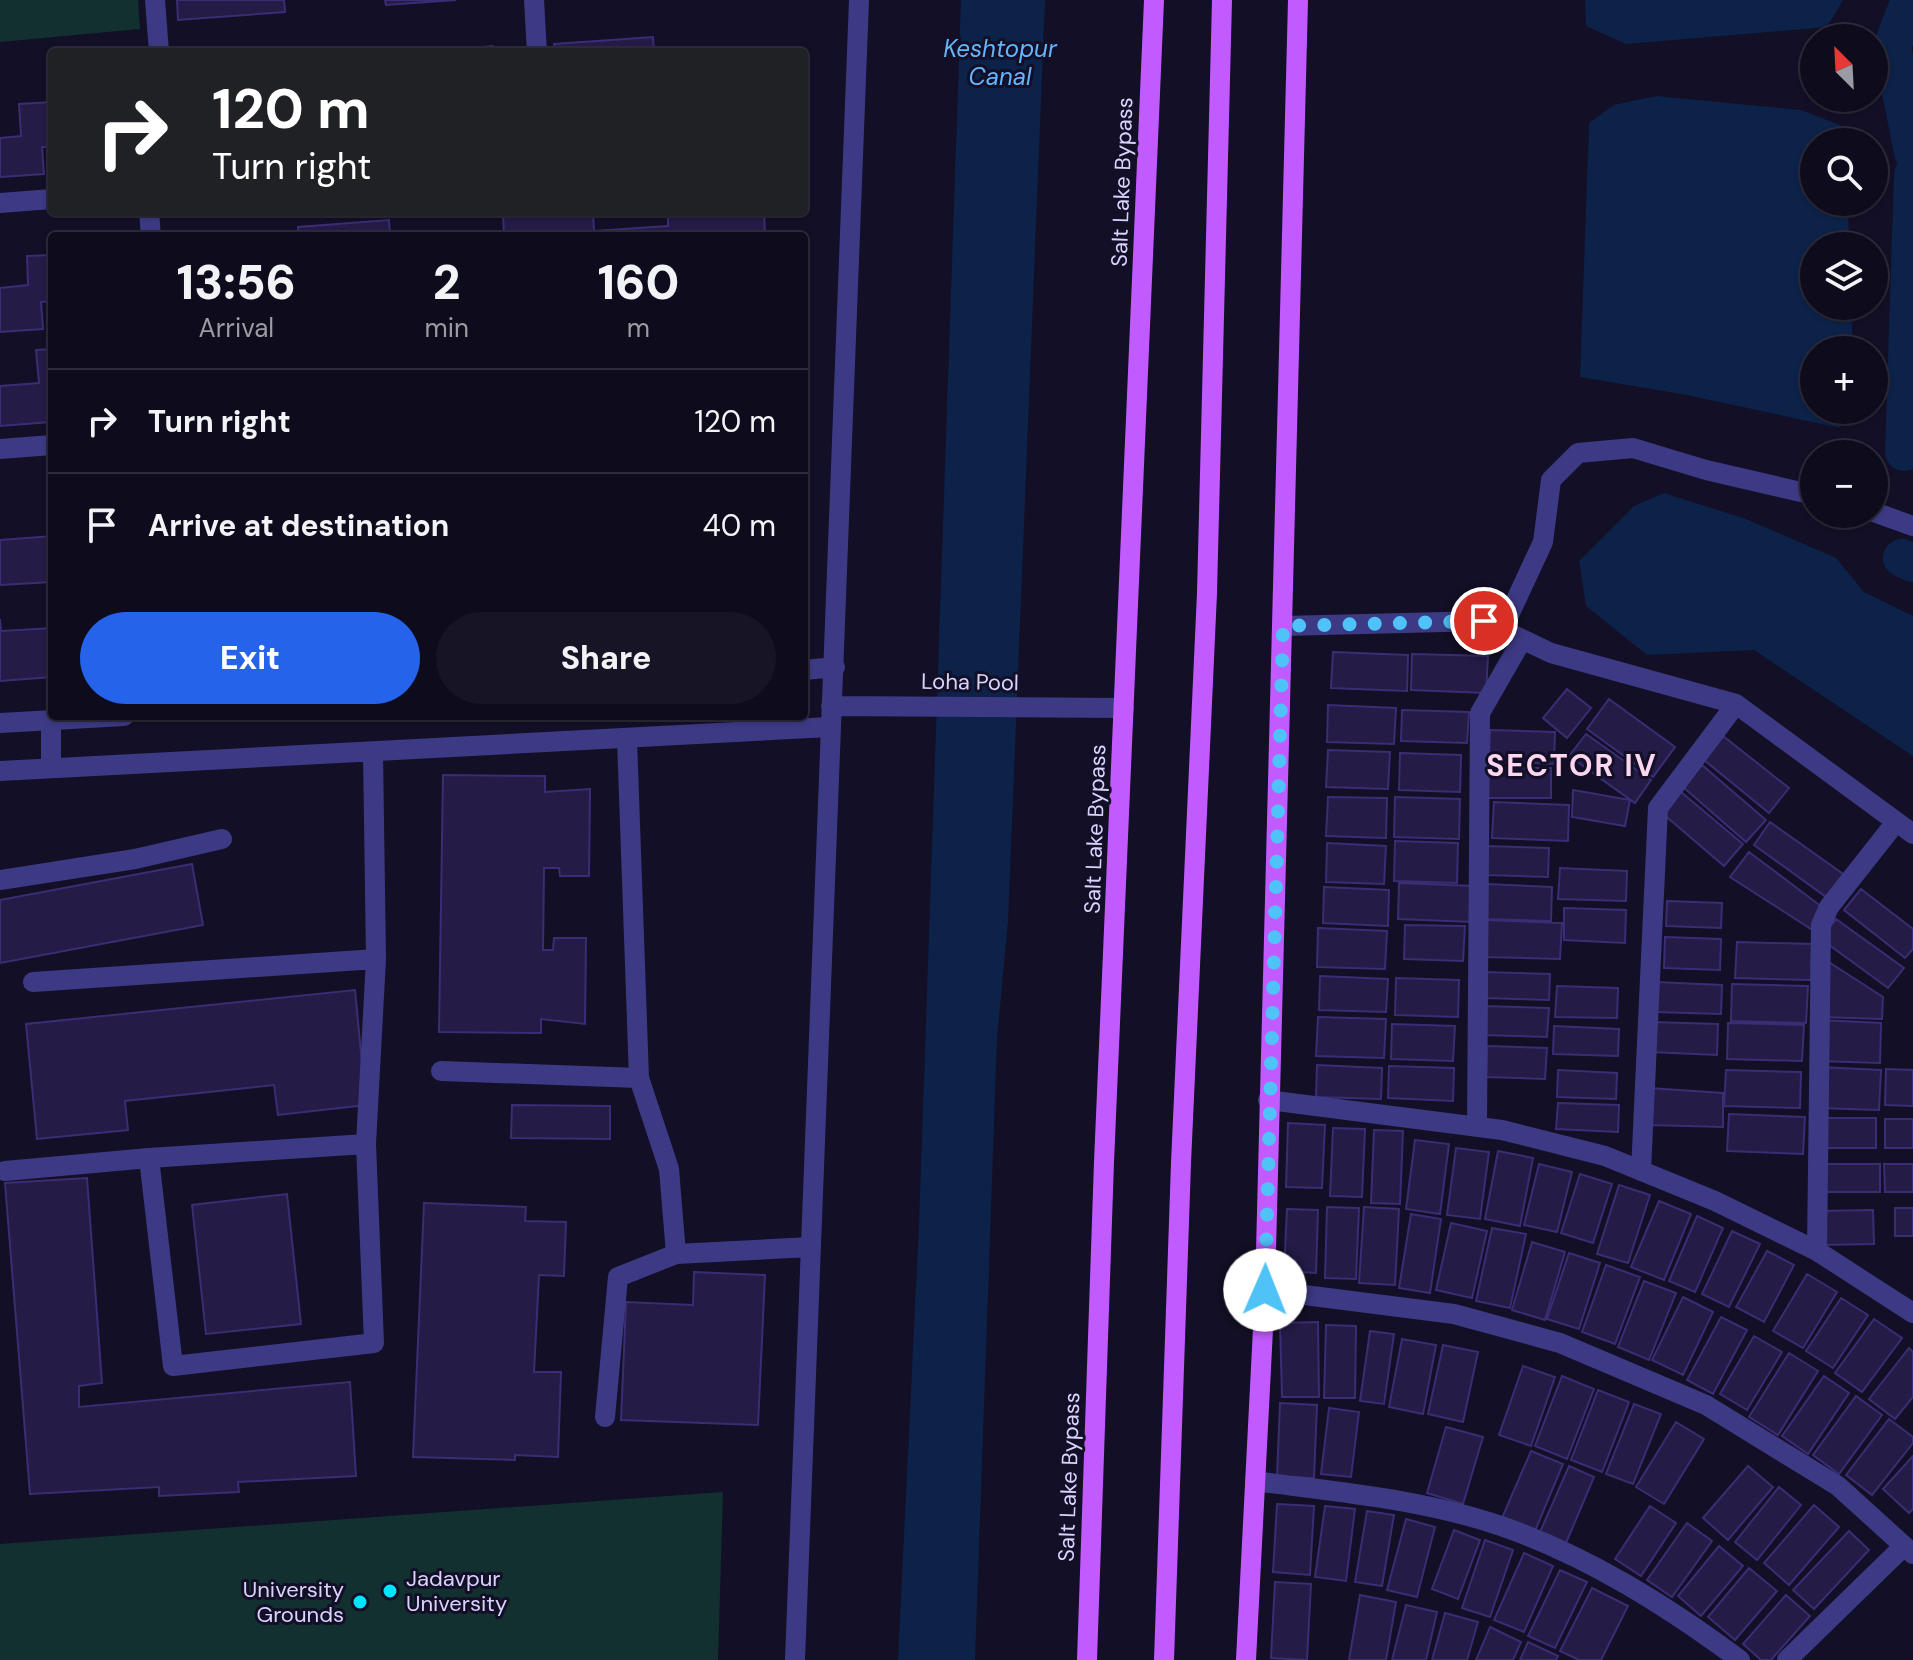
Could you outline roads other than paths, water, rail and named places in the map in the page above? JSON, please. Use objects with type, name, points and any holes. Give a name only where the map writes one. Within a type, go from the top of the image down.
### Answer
[{"type":"main road","name":"Salt Lake Bypass","points":[[1087,1660],[1154,0]]},
{"type":"main road","points":[[1164,1660],[1181,1163],[1207,593],[1222,0]]},
{"type":"main road","points":[[1246,1660],[1265,1290],[1298,0]]},
{"type":"street","points":[[155,0],[159,48]]},
{"type":"street","points":[[534,0],[537,48]]},
{"type":"street","points":[[795,1660],[859,0]]},
{"type":"street","points":[[0,203],[48,199]]},
{"type":"street","points":[[0,449],[48,445]]},
{"type":"street","points":[[1502,630],[1543,542],[1551,480],[1578,453],[1633,448],[1706,470],[1800,492]]},
{"type":"street","points":[[1888,517],[1913,526]]},
{"type":"street","points":[[1283,626],[1484,621],[1522,640],[1596,667],[1736,704],[1905,828],[1829,907],[1821,925],[1817,1251]]},
{"type":"street","points":[[1477,1126],[1480,713],[1522,640]]},
{"type":"street","points":[[808,670],[835,667]]},
{"type":"street","points":[[1641,1171],[1658,808],[1736,704]]},
{"type":"street","name":"Loha Pool","points":[[808,719],[879,705],[1124,708]]},
{"type":"street","points":[[0,723],[51,720],[51,767]]},
{"type":"street","name":"Loha Pool","points":[[0,771],[627,739],[802,720]]},
{"type":"street","points":[[627,739],[639,1078],[669,1169],[676,1254]]},
{"type":"street","points":[[149,1158],[173,1366],[374,1343],[366,1144],[376,959],[373,752]]},
{"type":"street","points":[[0,880],[135,859],[222,839]]},
{"type":"street","points":[[33,982],[376,959]]},
{"type":"street","points":[[441,1071],[639,1078]]},
{"type":"street","points":[[1268,1100],[1477,1126],[1605,1156],[1817,1251],[1913,1313]]},
{"type":"street","points":[[5,1171],[366,1144]]},
{"type":"street","points":[[605,1417],[618,1277],[676,1254],[810,1247]]},
{"type":"street","points":[[1265,1290],[1454,1314],[1560,1343],[1706,1405],[1838,1486],[1909,1550],[1787,1660]]},
{"type":"street","points":[[1255,1481],[1397,1500],[1501,1526],[1608,1574],[1683,1618],[1740,1660]]},
{"type":"water","name":"Keshtopur Canal","points":[[961,0],[1045,0],[1008,922],[997,1038],[975,1660],[898,1660],[919,1225]]},
{"type":"water","points":[[1585,0],[1843,0],[1829,24],[1800,24],[1800,29],[1626,44],[1586,26]]},
{"type":"water","points":[[1656,96],[1800,110],[1845,127],[1800,128],[1800,216],[1848,216],[1849,232],[1800,232],[1800,320],[1852,320],[1852,336],[1800,336],[1800,419],[1687,395],[1580,377],[1589,123],[1614,105]]},
{"type":"water","points":[[1664,493],[1746,519],[1836,558],[1864,592],[1913,616],[1913,756],[1754,650],[1647,655],[1586,606],[1579,561],[1634,506]]},
{"type":"waterway","points":[[1910,0],[1892,47],[1913,152]]},
{"type":"waterway","points":[[1904,452],[1913,175]]},
{"type":"waterway","points":[[1902,558],[1913,563]]},
{"type":"place","name":"Jadavpur University","points":[[390,1591]]},
{"type":"place","name":"University Grounds","points":[[360,1602]]},
{"type":"district","name":"SECTOR IV","points":[[1572,765]]}]
